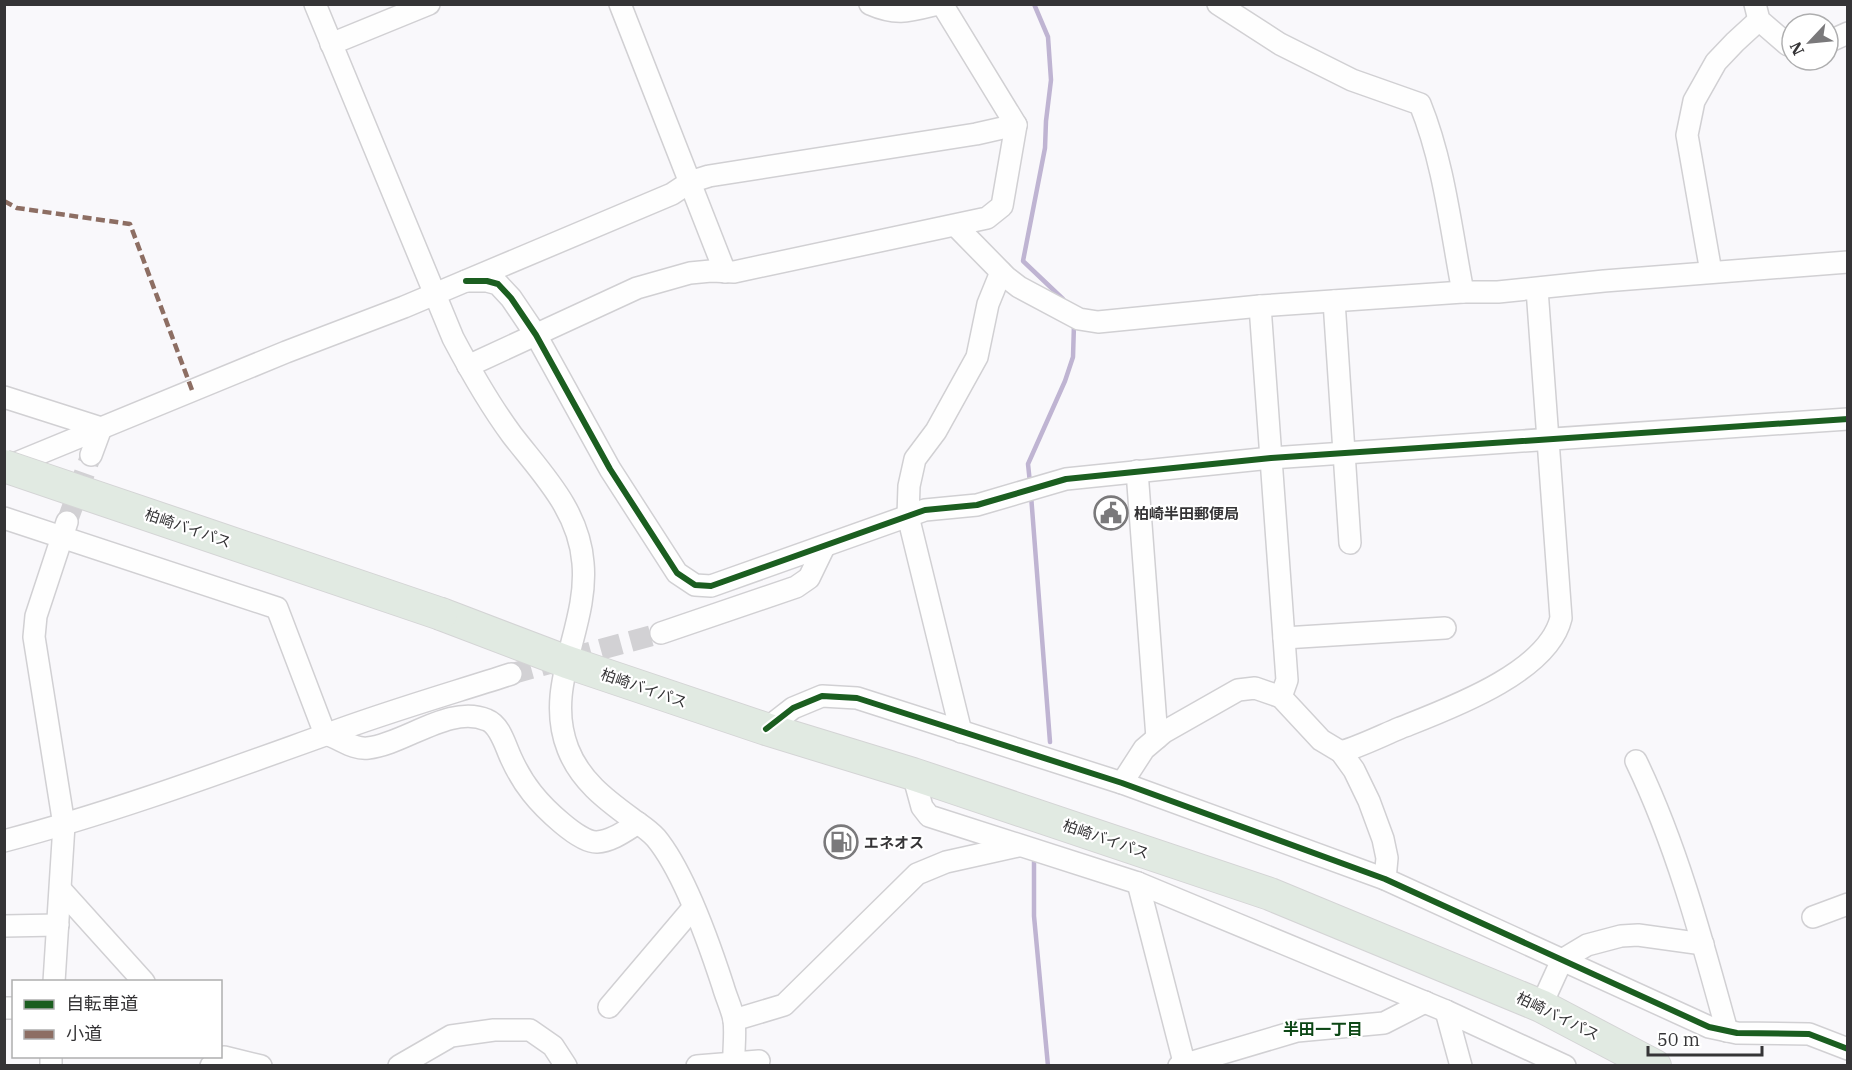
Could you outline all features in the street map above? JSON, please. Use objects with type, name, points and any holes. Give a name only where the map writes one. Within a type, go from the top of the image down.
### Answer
[{"type":"highway","name":"柏崎バイパス","points":[[4,467],[766,729],[913,774],[1270,894],[1541,1006],[1655,1065]]},
{"type":"highway","name":"柏崎バイパス","points":[[4,480],[441,619]]},
{"type":"street","points":[[315,4],[453,338],[479,388],[511,434],[556,490],[573,522],[584,564],[583,583],[581,604],[554,657],[562,730],[568,750],[590,785],[655,837],[686,889],[734,1020],[734,1064]]},
{"type":"street","points":[[331,44],[429,4]]},
{"type":"street","points":[[620,4],[725,272]]},
{"type":"street","points":[[468,366],[637,288],[690,273],[734,272],[956,226],[987,218],[1002,206],[1016,125],[940,4],[906,12],[887,12],[870,4]]},
{"type":"street","points":[[1218,4],[1280,44],[1352,80],[1420,104],[1429,125],[1442,180],[1462,292]]},
{"type":"street","points":[[1711,272],[1687,135],[1694,101],[1716,62],[1735,42],[1757,12],[1780,36]]},
{"type":"street","points":[[4,467],[435,294],[672,194],[690,182],[709,176],[976,134],[1016,125]]},
{"type":"street","points":[[956,226],[1019,287],[1079,319],[1098,322],[1260,306],[1462,292],[1498,292],[1848,262]]},
{"type":"street","points":[[962,732],[908,516],[909,486],[915,459],[936,431],[977,357],[988,304],[1001,272]]},
{"type":"street","points":[[466,281],[487,281],[498,284],[511,298],[536,336],[610,470],[677,573],[695,585],[711,586],[925,510],[977,505],[1066,479],[1271,458],[1848,419]]},
{"type":"street","points":[[1341,752],[1488,691],[1526,666],[1550,641],[1559,627],[1561,618],[1537,289]]},
{"type":"street","points":[[1334,301],[1350,543]]},
{"type":"street","points":[[1260,306],[1287,680],[1281,697]]},
{"type":"street","points":[[4,397],[100,428]]},
{"type":"street","points":[[91,455],[100,428]]},
{"type":"street","points":[[1137,471],[1156,738]]},
{"type":"street","points":[[4,519],[64,530],[278,608],[325,734]]},
{"type":"street","points":[[54,980],[64,825],[34,637],[36,616],[64,530]]},
{"type":"street","points":[[662,633],[796,588],[809,578],[824,547]]},
{"type":"street","points":[[1284,638],[1445,628]]},
{"type":"street","points":[[4,841],[158,796],[325,734],[511,674]]},
{"type":"street","points":[[1122,783],[1144,749],[1156,738],[1238,690],[1255,688],[1281,697],[1321,740],[1341,752],[1354,770],[1369,801],[1383,839],[1387,858],[1385,879]]},
{"type":"street","points":[[766,729],[793,708],[822,696],[857,698],[1122,783],[1385,879],[1709,1027],[1737,1033],[1809,1034],[1848,1049]]},
{"type":"street","points":[[325,734],[337,737],[353,746],[368,748],[393,741],[447,719],[470,716],[489,720],[502,737],[511,758],[532,792],[554,816],[577,834],[594,843],[610,839],[638,823]]},
{"type":"street","points":[[1636,761],[1669,841],[1703,944],[1727,1031]]},
{"type":"street","points":[[913,774],[922,807],[929,816],[1138,883],[1425,1002],[1565,1065]]},
{"type":"street","points":[[734,1020],[784,1005],[917,874],[946,862],[1018,846]]},
{"type":"street","points":[[1138,883],[1183,1065],[1297,1031],[1384,1023],[1425,1002]]},
{"type":"street","points":[[61,890],[143,980]]},
{"type":"street","points":[[1813,917],[1848,904]]},
{"type":"street","points":[[609,1007],[693,908]]},
{"type":"street","points":[[4,926],[58,925]]},
{"type":"street","points":[[1541,1006],[1562,960],[1587,945],[1621,936],[1638,935],[1703,944]]},
{"type":"street","points":[[1446,1011],[1461,1065]]},
{"type":"street","points":[[399,1065],[451,1036],[494,1030],[530,1030],[554,1046],[566,1065]]},
{"type":"street","points":[[219,1058],[261,1065]]},
{"type":"street","points":[[697,1065],[759,1061]]},
{"type":"waterway","points":[[1034,4],[1048,37],[1051,80],[1045,148],[1023,261],[1065,302]]},
{"type":"waterway","points":[[1030,483],[1028,464],[1065,381],[1073,357],[1074,324]]},
{"type":"waterway","points":[[1031,495],[1050,742]]},
{"type":"waterway","points":[[1034,862],[1034,916],[1048,1066]]},
{"type":"tunnel","points":[[67,522],[91,455]]},
{"type":"tunnel","points":[[511,674],[661,633]]},
{"type":"marked path","points":[[4,201],[17,208],[130,224],[192,390]]},
{"type":"cycle path","points":[[466,281],[487,281],[498,284],[511,298],[536,335],[610,469],[677,573],[695,585],[711,586],[925,510],[977,505],[1066,479],[1271,458],[1848,419]]},
{"type":"cycle path","points":[[766,729],[793,708],[822,696],[857,698],[1122,783],[1385,879],[1709,1027],[1737,1033],[1809,1034],[1848,1049]]},
{"type":"place","name":"柏崎半田郵便局","points":[[1111,513]]},
{"type":"place","name":"エネオス","points":[[841,842]]},
{"type":"district","name":"半田一丁目","points":[[1323,1029]]}]
